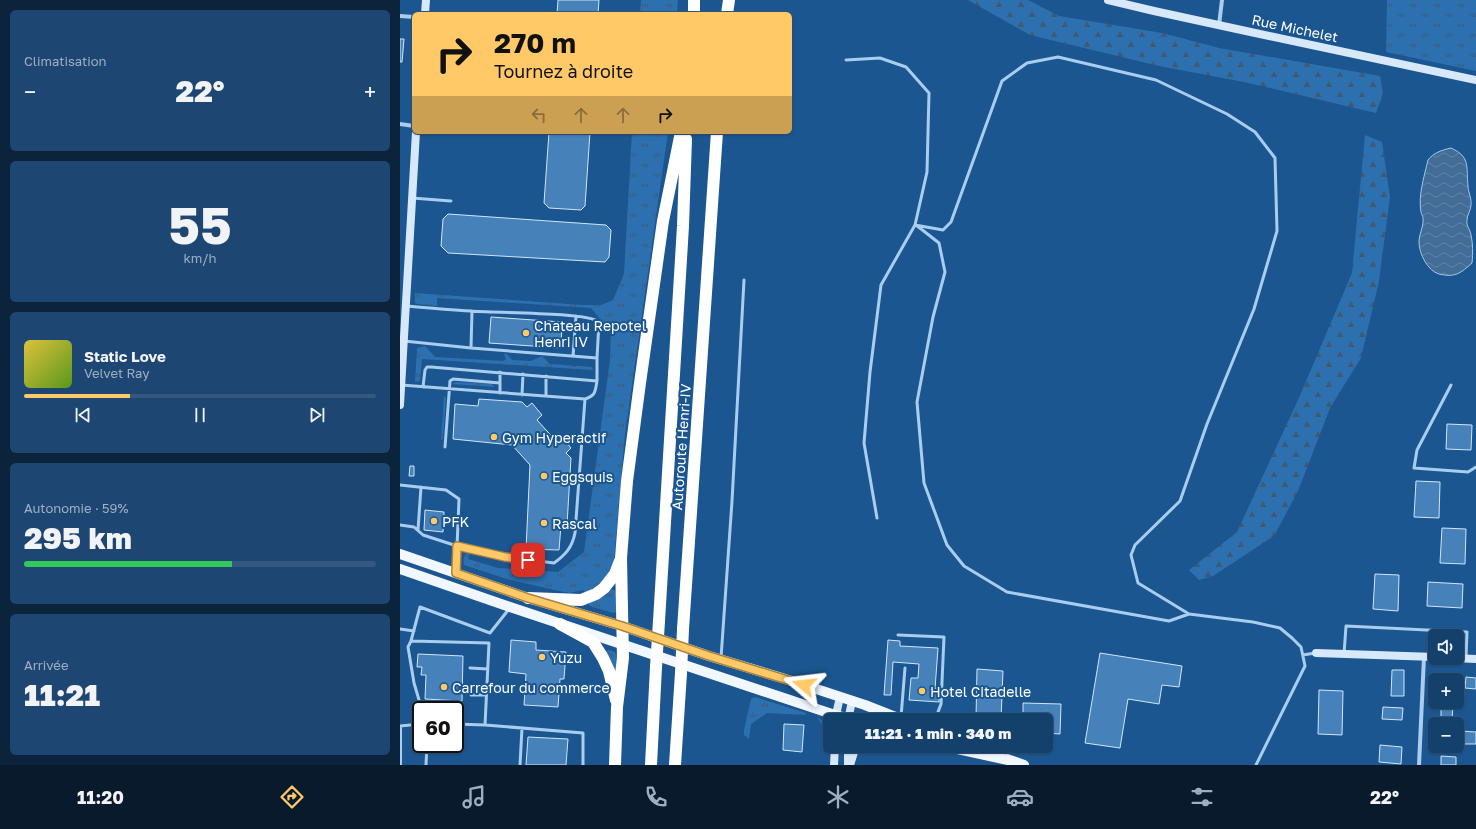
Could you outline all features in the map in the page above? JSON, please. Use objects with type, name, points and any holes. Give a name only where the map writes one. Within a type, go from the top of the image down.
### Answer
[{"type":"highway","points":[[694,0],[694,12]]},
{"type":"highway","points":[[726,0],[726,12]]},
{"type":"highway","points":[[726,12],[729,0]]},
{"type":"highway","points":[[615,765],[618,707],[623,662],[621,558],[627,481],[664,221],[681,134]]},
{"type":"highway","name":"Autoroute Henri-IV","points":[[651,765],[683,226],[686,134]]},
{"type":"highway","name":"Autoroute Henri-IV","points":[[675,765],[717,134]]},
{"type":"highway","points":[[528,598],[581,600],[596,594],[604,588],[615,574],[621,558]]},
{"type":"highway","points":[[560,624],[593,642],[609,671],[618,707]]},
{"type":"main road","points":[[400,554],[528,598],[622,626],[721,660],[840,697],[884,713]]},
{"type":"main road","points":[[400,570],[824,713]]},
{"type":"main road","points":[[976,753],[1012,761]]},
{"type":"main road","points":[[991,753],[1024,765]]},
{"type":"street","points":[[425,12],[426,0]]},
{"type":"street","name":"Rue Michelet","points":[[1108,0],[1154,12],[1476,80]]},
{"type":"street","points":[[1219,25],[1222,0]]},
{"type":"street","points":[[400,16],[412,17]]},
{"type":"street","points":[[400,124],[412,126]]},
{"type":"street","points":[[400,406],[401,365],[404,340],[416,134]]},
{"type":"street","points":[[1316,653],[1428,656]]},
{"type":"street","points":[[1419,765],[1424,656]]},
{"type":"street","points":[[1466,659],[1476,659]]},
{"type":"street","points":[[837,713],[840,697]]},
{"type":"street","points":[[851,713],[852,701]]},
{"type":"street","points":[[400,727],[400,765]]},
{"type":"street","points":[[834,765],[835,753]]},
{"type":"street","points":[[848,753],[849,765]]},
{"type":"street","points":[[849,765],[853,753]]},
{"type":"lane","points":[[915,225],[943,230],[951,222],[1002,81],[1027,63],[1058,57],[1156,80],[1227,114],[1255,132],[1275,158],[1277,231],[1254,309],[1207,424],[1180,501],[1135,545],[1131,555],[1138,583],[1189,614],[1253,622],[1280,628],[1301,647],[1305,666],[1256,765]]},
{"type":"lane","points":[[846,60],[880,58],[906,67],[929,93],[927,172],[915,225],[881,285],[870,372],[864,443],[877,518]]},
{"type":"lane","points":[[412,198],[451,201]]},
{"type":"lane","points":[[915,225],[939,243],[945,272],[932,317],[917,402],[924,483],[947,545],[964,566],[1007,592],[1169,621],[1189,614]]},
{"type":"lane","points":[[721,660],[732,501],[744,280]]},
{"type":"lane","points":[[401,386],[584,399],[593,396],[596,381],[599,322],[594,319],[576,316],[472,312],[406,306]]},
{"type":"lane","points":[[471,348],[472,312]]},
{"type":"lane","points":[[573,356],[576,316]]},
{"type":"lane","points":[[404,340],[471,348],[597,358]]},
{"type":"lane","points":[[423,387],[425,370],[427,367],[596,381]]},
{"type":"lane","points":[[500,372],[500,393]]},
{"type":"lane","points":[[522,374],[522,395]]},
{"type":"lane","points":[[546,376],[546,396]]},
{"type":"lane","points":[[445,447],[450,381],[500,383]]},
{"type":"lane","points":[[1451,385],[1417,450],[1414,468],[1468,472],[1476,467]]},
{"type":"lane","points":[[400,526],[414,527],[424,535],[457,546],[505,557],[554,564],[566,554],[573,543],[575,533],[584,399]]},
{"type":"lane","points":[[400,485],[446,490],[458,499],[456,573]]},
{"type":"lane","points":[[418,530],[421,487]]},
{"type":"lane","points":[[419,701],[414,683],[408,647],[420,607],[490,634]]},
{"type":"lane","points":[[485,725],[490,634],[510,607]]},
{"type":"lane","points":[[1344,654],[1346,626],[1467,632],[1466,659]]},
{"type":"lane","points":[[400,629],[414,630]]},
{"type":"lane","points":[[898,635],[944,638],[941,704],[938,713]]},
{"type":"lane","points":[[411,641],[489,643]]},
{"type":"lane","points":[[1303,655],[1316,653]]},
{"type":"lane","points":[[470,668],[488,669]]},
{"type":"lane","points":[[902,713],[905,668]]},
{"type":"lane","points":[[471,695],[486,696]]},
{"type":"lane","points":[[464,724],[584,733],[583,765]]},
{"type":"lane","points":[[400,727],[412,725]]},
{"type":"lane","points":[[520,765],[522,728]]},
{"type":"lane","points":[[426,753],[426,765]]},
{"type":"green space","points":[[641,0],[678,0],[677,12],[640,12]]},
{"type":"green space","points":[[968,0],[1028,0],[1059,16],[1162,33],[1219,48],[1380,76],[1383,94],[1376,113],[1244,82],[1159,66],[1030,35]]},
{"type":"green space","points":[[1387,0],[1476,0],[1476,71],[1386,52]]},
{"type":"green space","points":[[632,134],[668,134],[625,434],[614,560],[610,571],[604,580],[585,594],[584,590],[569,593],[510,580],[464,565],[465,555],[469,552],[468,559],[498,568],[558,572],[584,552],[610,360],[611,327],[607,327],[591,308],[437,298],[437,306],[415,303],[415,293],[582,305],[601,305],[613,300],[624,274]]},
{"type":"green space","points":[[1365,135],[1382,142],[1390,197],[1379,281],[1361,358],[1330,408],[1298,491],[1274,536],[1213,576],[1199,580],[1189,570],[1237,532],[1298,400],[1352,273]]},
{"type":"green space","points":[[425,346],[435,357],[503,361],[506,359],[504,354],[506,353],[512,360],[531,361],[542,356],[550,364],[592,367],[593,370],[422,359],[420,381],[415,382],[417,348]]},
{"type":"green space","points":[[455,382],[492,384],[495,387],[452,384]]},
{"type":"green space","points":[[444,396],[446,398],[443,438],[441,440]]},
{"type":"green space","points":[[610,589],[616,591],[617,612],[613,613],[590,606],[587,602]]},
{"type":"green space","points":[[609,650],[615,652],[615,654],[619,657],[617,671],[614,671],[605,652]]},
{"type":"green space","points":[[755,697],[806,713],[805,715],[767,713],[751,724],[749,739],[744,735],[744,730],[751,699]]},
{"type":"green space","points":[[817,717],[823,721],[823,726]]},
{"type":"water","points":[[1451,148],[1462,155],[1466,163],[1471,203],[1467,222],[1472,238],[1473,252],[1472,263],[1464,270],[1454,275],[1445,275],[1439,274],[1431,269],[1422,257],[1419,247],[1423,221],[1420,206],[1423,180],[1428,160],[1432,155]]},
{"type":"building","points":[[558,0],[599,0],[598,12],[557,12]]},
{"type":"building","points":[[400,39],[404,39],[402,62],[400,62]]},
{"type":"building","points":[[549,134],[590,134],[585,206],[581,210],[549,208],[544,203]]},
{"type":"building","points":[[448,214],[606,225],[611,230],[609,257],[605,262],[448,253],[441,246],[443,219]]},
{"type":"building","name":"Chateau Repotel Henri IV","points":[[491,317],[562,322],[561,348],[489,343]]},
{"type":"building","points":[[479,399],[522,402],[527,407],[532,403],[542,415],[537,420],[557,442],[562,437],[571,448],[566,453],[571,458],[567,525],[561,525],[559,550],[526,549],[530,465],[512,445],[453,439],[455,404],[478,406]]},
{"type":"building","points":[[1447,424],[1472,425],[1471,450],[1446,449]]},
{"type":"building","points":[[410,466],[414,466],[414,476],[409,476]]},
{"type":"building","points":[[1416,481],[1440,482],[1439,518],[1414,517]]},
{"type":"building","name":"PFK","points":[[425,510],[444,512],[443,532],[424,530]]},
{"type":"building","points":[[1442,528],[1466,529],[1465,564],[1440,563]]},
{"type":"building","points":[[1375,574],[1399,575],[1398,611],[1373,609]]},
{"type":"building","points":[[1428,582],[1463,584],[1462,608],[1427,606]]},
{"type":"building","points":[[511,640],[536,642],[536,650],[566,652],[564,679],[560,679],[558,707],[524,705],[526,674],[509,672]]},
{"type":"building","points":[[888,640],[900,641],[900,646],[938,648],[935,689],[940,689],[939,702],[909,700],[911,678],[918,678],[919,664],[893,662],[891,695],[884,695]]},
{"type":"building","points":[[1100,653],[1182,666],[1179,687],[1162,685],[1159,704],[1128,699],[1120,748],[1085,743]]},
{"type":"building","name":"Carrefour du commerce","points":[[418,654],[463,656],[462,701],[425,699],[426,675],[421,675],[422,667],[417,667]]},
{"type":"building","points":[[977,669],[1003,671],[1001,713],[976,713]]},
{"type":"building","points":[[1392,670],[1404,670],[1404,696],[1391,696]]},
{"type":"building","points":[[1466,677],[1476,678],[1476,689],[1465,688]]},
{"type":"building","points":[[1319,690],[1343,691],[1342,735],[1318,734]]},
{"type":"building","points":[[1023,703],[1061,704],[1060,734],[1053,734],[1053,713],[1023,713]]},
{"type":"building","points":[[1383,707],[1403,708],[1402,720],[1382,719]]},
{"type":"building","points":[[1441,709],[1453,709],[1452,717],[1441,717]]},
{"type":"building","points":[[784,724],[804,725],[802,752],[783,750]]},
{"type":"building","points":[[1464,731],[1476,732],[1476,744],[1464,744]]},
{"type":"building","points":[[528,737],[568,739],[566,765],[526,765]]},
{"type":"building","points":[[1380,745],[1402,747],[1401,764],[1379,762]]},
{"type":"building","points":[[1441,756],[1456,757],[1456,765],[1441,765]]},
{"type":"place","name":"Chateau Repotel Henri IV","points":[[526,333]]},
{"type":"place","name":"Gym Hyperactif","points":[[494,437]]},
{"type":"place","name":"Eggsquis","points":[[544,476]]},
{"type":"place","name":"PFK","points":[[434,521]]},
{"type":"place","name":"Rascal","points":[[544,523]]},
{"type":"place","name":"Yuzu","points":[[542,657]]},
{"type":"place","name":"Carrefour du commerce","points":[[444,687]]},
{"type":"place","name":"Hotel Citadelle","points":[[922,691]]},
{"type":"route","points":[[528,560],[505,557],[457,546],[456,573],[528,598],[622,626],[709,656],[804,685]]}]
